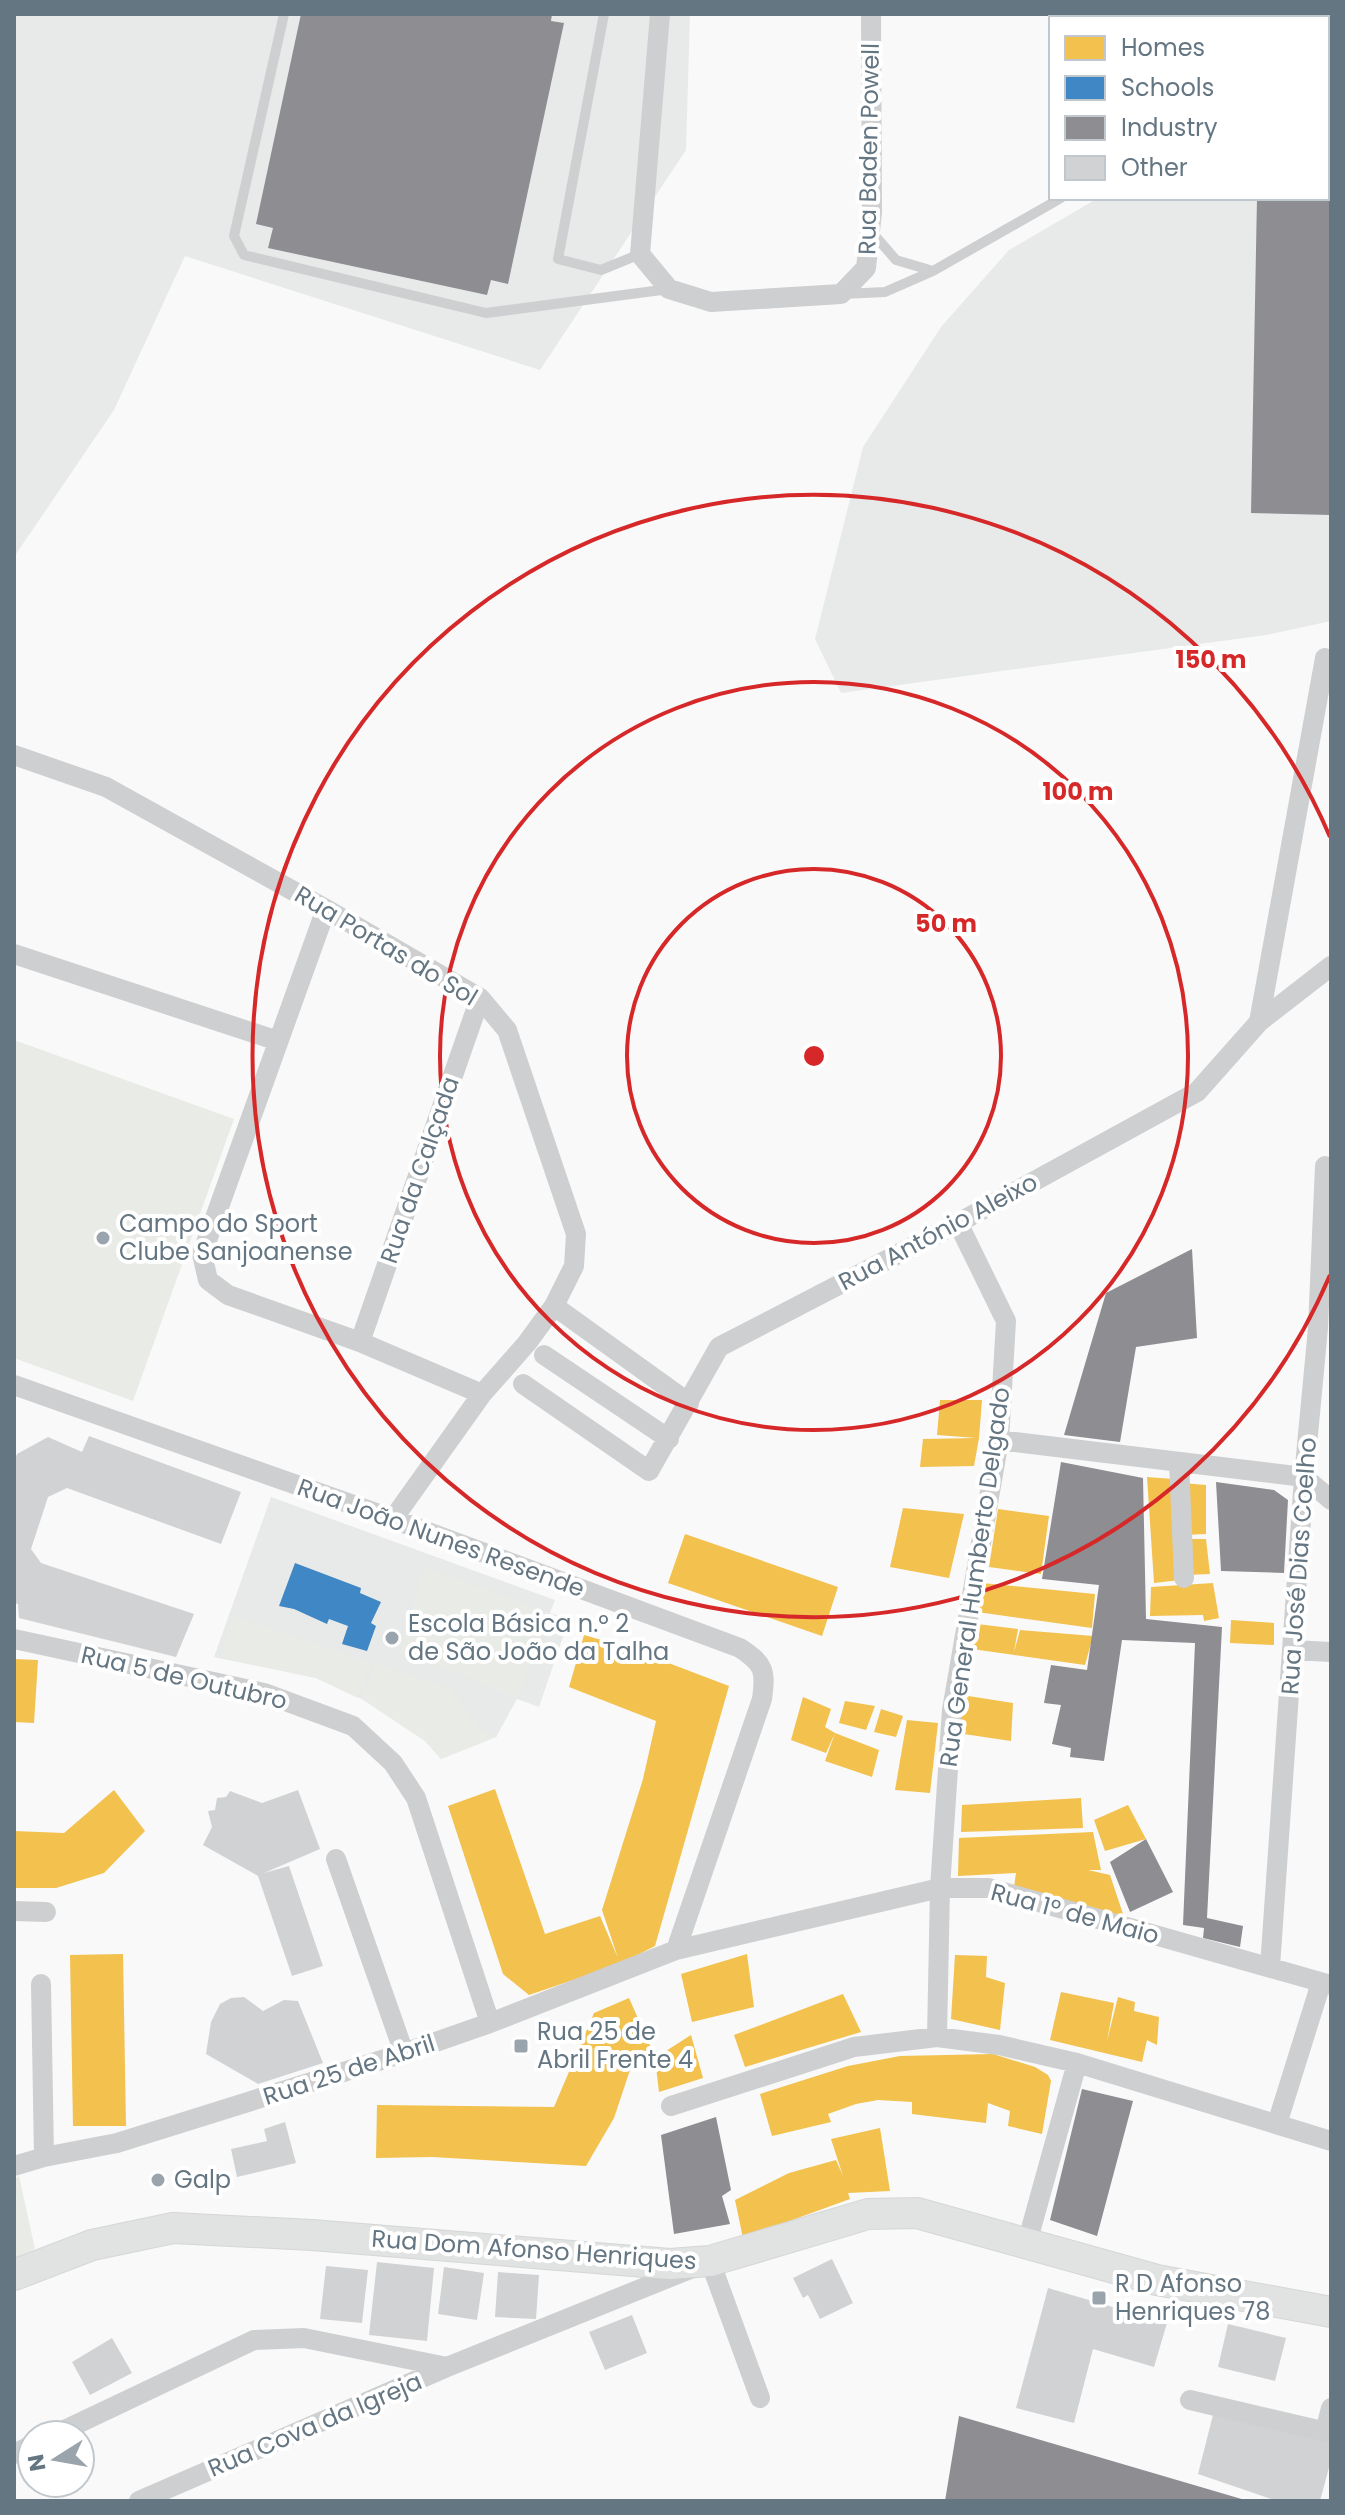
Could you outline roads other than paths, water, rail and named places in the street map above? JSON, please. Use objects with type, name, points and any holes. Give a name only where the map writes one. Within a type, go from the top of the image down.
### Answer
[{"type":"street","points":[[660,14],[640,254],[669,289],[711,302],[841,294]]},
{"type":"street","name":"Rua Baden Powell","points":[[841,294],[866,268],[870,230],[871,14]]},
{"type":"street","points":[[1259,1022],[1325,658]]},
{"type":"street","name":"Rua Portas do Sol","points":[[14,755],[106,787],[326,909],[480,998],[507,1030],[576,1234],[574,1266],[554,1306],[527,1343],[482,1394],[393,1519]]},
{"type":"street","points":[[326,909],[202,1254],[208,1280],[228,1295],[360,1342],[482,1394]]},
{"type":"street","points":[[14,954],[278,1041]]},
{"type":"street","name":"Rua António Aleixo","points":[[523,1384],[649,1471],[719,1347],[958,1223],[1197,1092],[1259,1022],[1331,966]]},
{"type":"street","name":"Rua da Calçada","points":[[360,1342],[480,998]]},
{"type":"street","name":"Rua José Dias Coelho","points":[[1270,1967],[1304,1477],[1323,1329],[1325,1166]]},
{"type":"street","name":"Rua General Humberto Delgado","points":[[937,2037],[940,1888],[952,1710],[999,1440],[1006,1321],[958,1223]]},
{"type":"street","points":[[554,1306],[689,1403]]},
{"type":"street","points":[[544,1355],[669,1439]]},
{"type":"street","name":"Rua João Nunes Resende","points":[[14,1385],[393,1519],[740,1648],[758,1660],[765,1677],[762,1699],[676,1950]]},
{"type":"street","points":[[999,1440],[1304,1477],[1331,1500]]},
{"type":"street","points":[[1179,1462],[1184,1578]]},
{"type":"street","name":"Rua 5 de Outubro","points":[[14,1639],[264,1693],[353,1726],[393,1763],[416,1798],[490,2023]]},
{"type":"street","points":[[1292,1650],[1331,1652]]},
{"type":"street","points":[[336,1859],[404,2053]]},
{"type":"street","name":"Rua 1º de Maio","points":[[676,1950],[940,1888],[989,1888],[1326,1984]]},
{"type":"street","points":[[14,1911],[46,1912]]},
{"type":"street","name":"Rua 25 de Abril","points":[[14,2166],[117,2143],[404,2053],[676,1950]]},
{"type":"street","points":[[41,1984],[44,2157]]},
{"type":"street","points":[[1277,2124],[1326,1984]]},
{"type":"street","points":[[671,2106],[854,2047],[937,2037],[999,2045],[1077,2063],[1331,2141]]},
{"type":"street","points":[[1027,2243],[1077,2063]]},
{"type":"street","name":"Rua Dom Afonso Henriques","points":[[14,2275],[92,2245],[173,2228],[312,2235],[670,2264],[710,2261],[868,2214],[917,2213],[1157,2280],[1331,2312]]},
{"type":"street","points":[[710,2261],[760,2398]]},
{"type":"street","name":"Rua Cova da Igreja","points":[[139,2501],[447,2367],[710,2261]]},
{"type":"street","name":"Rua Cova da Igreja","points":[[88,2419],[254,2340],[304,2338],[447,2367]]},
{"type":"street","points":[[1190,2400],[1328,2433],[1331,2408]]},
{"type":"lane","points":[[284,14],[234,236],[244,255],[486,313],[669,289]]},
{"type":"lane","points":[[604,14],[558,259],[601,270],[640,254]]},
{"type":"lane","points":[[841,294],[885,292],[933,271],[1057,200]]},
{"type":"lane","points":[[870,230],[896,260],[933,271]]},
{"type":"place","name":"Campo do Sport Clube Sanjoanense","points":[[103,1238]]},
{"type":"place","name":"Escola Básica n.º 2 de São João da Talha","points":[[392,1638]]},
{"type":"place","name":"Rua 25 de Abril Frente 4","points":[[521,2046]]},
{"type":"place","name":"Galp","points":[[158,2180]]},
{"type":"place","name":"R D Afonso Henriques 78","points":[[1099,2298]]}]
